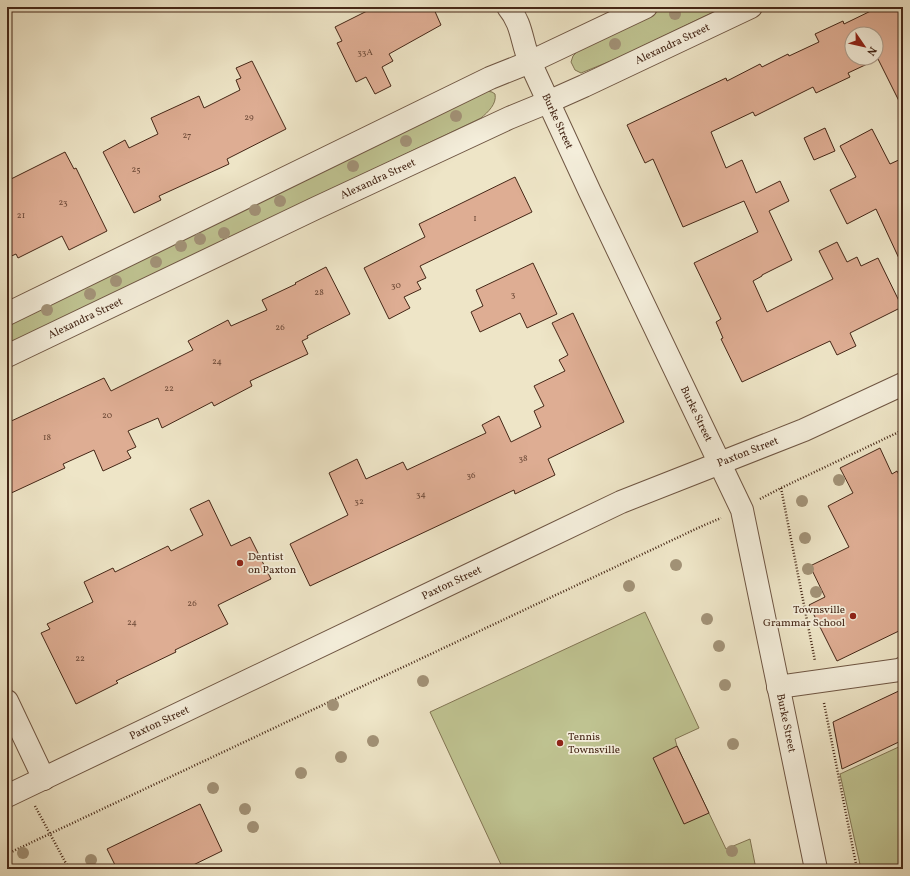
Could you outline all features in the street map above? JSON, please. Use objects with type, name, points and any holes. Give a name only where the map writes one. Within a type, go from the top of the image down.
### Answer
[{"type":"street","name":"Burke Street","points":[[508,7],[513,13],[521,31],[525,51],[548,102],[742,510],[816,869]]},
{"type":"street","points":[[7,314],[490,78],[530,62],[646,7]]},
{"type":"street","name":"Alexandra Street","points":[[7,356],[321,206],[751,7]]},
{"type":"street","name":"Paxton Street","points":[[25,787],[621,502],[804,430],[903,384]]},
{"type":"street","points":[[778,687],[899,670],[903,668]]},
{"type":"street","points":[[7,701],[25,787]]},
{"type":"path","points":[[7,854],[700,527],[742,510],[781,488],[903,430]]},
{"type":"path","points":[[25,787],[69,869]]},
{"type":"green space","points":[[665,7],[724,7],[618,58],[581,73],[575,70],[571,62],[573,56],[583,46]]},
{"type":"green space","points":[[487,91],[495,94],[495,101],[481,118],[7,344],[7,320]]},
{"type":"green space","name":"Tennis Townsville","points":[[645,612],[699,728],[675,739],[677,746],[726,849],[750,839],[756,869],[503,869],[430,712]]},
{"type":"green space","points":[[903,745],[903,869],[861,869],[840,774]]},
{"type":"building","points":[[375,7],[433,7],[441,25],[389,54],[393,61],[382,67],[391,86],[375,94],[366,77],[356,82],[337,43],[342,41],[335,27]]},
{"type":"building","points":[[879,7],[903,7],[903,109],[882,66],[884,66],[884,26],[844,26],[844,66],[863,66],[848,73],[850,77],[816,93],[813,87],[755,116],[753,112],[711,132],[726,168],[742,160],[756,193],[780,181],[789,201],[769,211],[792,260],[753,281],[767,312],[833,279],[819,251],[837,242],[847,262],[857,257],[861,266],[878,258],[902,307],[850,333],[856,346],[837,355],[830,341],[742,382],[721,339],[723,338],[716,322],[721,319],[694,263],[758,232],[744,201],[683,227],[653,159],[645,163],[627,125],[726,78],[727,81],[760,64],[762,67],[788,54],[789,56],[819,42],[815,34],[843,21],[844,24]]},
{"type":"building","points":[[252,61],[286,129],[227,159],[229,164],[159,196],[161,200],[134,213],[103,152],[125,140],[129,148],[158,134],[151,118],[199,96],[204,108],[240,90],[236,80],[241,78],[236,68]]},
{"type":"building","points":[[825,128],[835,151],[814,160],[804,138]]},
{"type":"building","points":[[872,129],[890,164],[903,158],[903,267],[876,209],[847,224],[830,190],[856,177],[840,146]]},
{"type":"building","points":[[65,152],[74,169],[76,168],[107,231],[69,250],[62,236],[18,258],[16,254],[7,258],[7,181]]},
{"type":"building","points":[[515,177],[532,212],[420,266],[426,278],[417,282],[421,289],[404,297],[410,308],[389,319],[364,268],[425,237],[419,224]]},
{"type":"building","points":[[533,263],[557,314],[527,328],[520,313],[480,332],[471,312],[483,306],[476,290]]},
{"type":"building","points":[[326,267],[350,314],[307,336],[308,338],[302,341],[308,354],[250,381],[252,386],[214,406],[212,402],[162,428],[158,418],[128,431],[136,447],[127,451],[131,458],[103,471],[94,450],[63,464],[65,468],[7,495],[7,423],[104,378],[111,391],[193,350],[188,341],[228,320],[231,326],[267,310],[262,300],[296,284],[295,283]]},
{"type":"building","points":[[573,313],[624,422],[548,459],[555,475],[515,494],[514,490],[310,586],[290,544],[348,515],[329,473],[357,459],[366,479],[403,462],[407,470],[486,433],[482,425],[499,416],[511,442],[541,427],[534,411],[544,406],[534,386],[565,371],[559,360],[568,355],[552,323]]},
{"type":"building","points":[[880,448],[892,474],[897,471],[903,482],[903,629],[837,661],[809,605],[825,597],[810,566],[849,547],[828,506],[853,493],[840,468]]},
{"type":"building","points":[[209,500],[231,546],[250,537],[271,579],[218,605],[228,624],[175,650],[176,652],[116,681],[118,683],[76,704],[41,633],[50,629],[47,624],[93,602],[84,582],[113,568],[115,572],[168,546],[171,551],[203,535],[190,509]]},
{"type":"building","points":[[903,689],[903,740],[842,769],[833,722]]},
{"type":"building","points":[[677,746],[709,813],[684,824],[653,758]]},
{"type":"building","points":[[200,804],[222,851],[185,869],[117,869],[107,849]]},
{"type":"place","name":"Dentist on Paxton","points":[[240,563]]},
{"type":"place","name":"Townsville Grammar School","points":[[853,616]]},
{"type":"place","name":"Tennis Townsville","points":[[560,743]]}]
